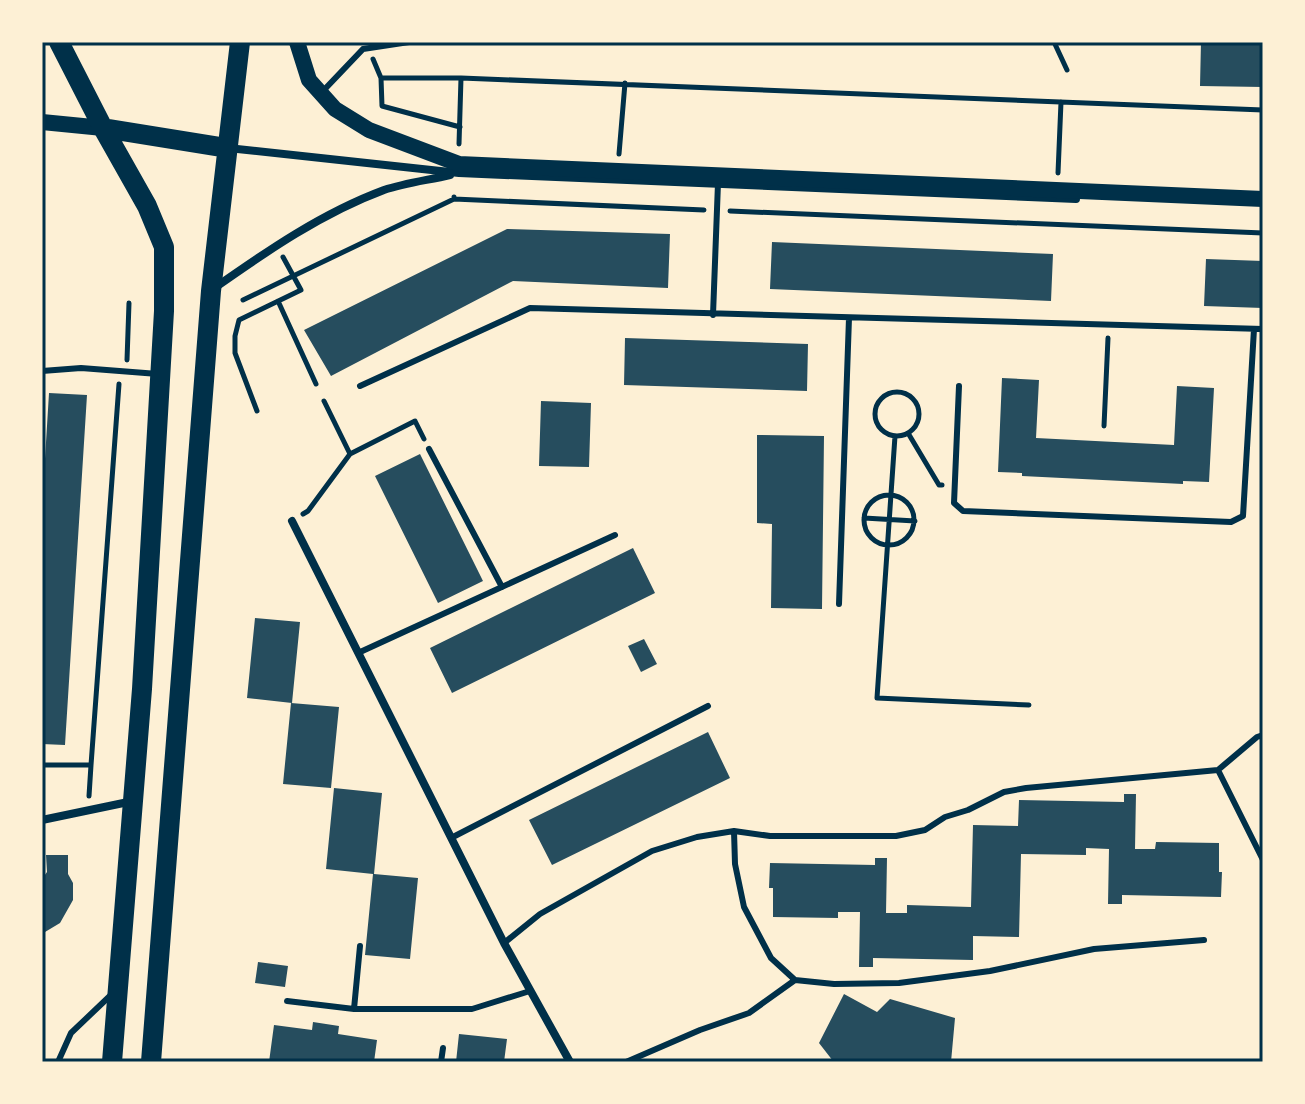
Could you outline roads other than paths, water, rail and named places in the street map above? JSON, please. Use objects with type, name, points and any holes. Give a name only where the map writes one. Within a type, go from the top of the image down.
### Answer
[{"type":"main road","points":[[59,42],[147,206],[164,247],[164,311],[142,689],[112,1062]]},
{"type":"main road","points":[[151,1062],[211,291],[240,42]]},
{"type":"main road","points":[[297,42],[309,80],[335,109],[369,130],[459,169],[618,171],[1263,199]]},
{"type":"main road","points":[[42,122],[103,128],[227,148]]},
{"type":"street","points":[[227,148],[459,169],[1263,207]]},
{"type":"street","points":[[211,291],[322,219],[386,190],[459,169]]},
{"type":"street","points":[[292,521],[504,943],[570,1062]]},
{"type":"street","points":[[42,820],[133,801]]},
{"type":"lane","points":[[321,93],[363,49],[409,42]]},
{"type":"lane","points":[[713,315],[718,183]]},
{"type":"lane","points":[[360,386],[530,308],[1263,329]]},
{"type":"lane","points":[[839,604],[849,318]]},
{"type":"lane","points":[[959,386],[954,503],[963,511],[1231,522],[1243,516],[1254,329]]},
{"type":"lane","points":[[42,371],[81,368],[160,375]]},
{"type":"lane","points":[[429,449],[502,587]]},
{"type":"lane","points":[[358,653],[615,535]]},
{"type":"lane","points":[[451,838],[708,706]]},
{"type":"lane","points":[[504,943],[540,914],[652,851],[697,837],[734,831],[770,836],[896,836],[925,830],[945,817],[968,810],[1004,792],[1218,770],[1263,735]]},
{"type":"lane","points":[[1218,770],[1263,860]]},
{"type":"lane","points":[[734,831],[735,864],[744,907],[771,958],[795,980],[834,984],[899,983],[990,971],[1094,949],[1204,940]]},
{"type":"lane","points":[[354,1009],[360,946]]},
{"type":"lane","points":[[626,1062],[749,1013],[795,980]]},
{"type":"lane","points":[[58,1062],[71,1033],[118,988]]},
{"type":"lane","points":[[287,1001],[354,1009],[472,1009],[530,991]]},
{"type":"lane","points":[[441,1062],[443,1048]]}]
